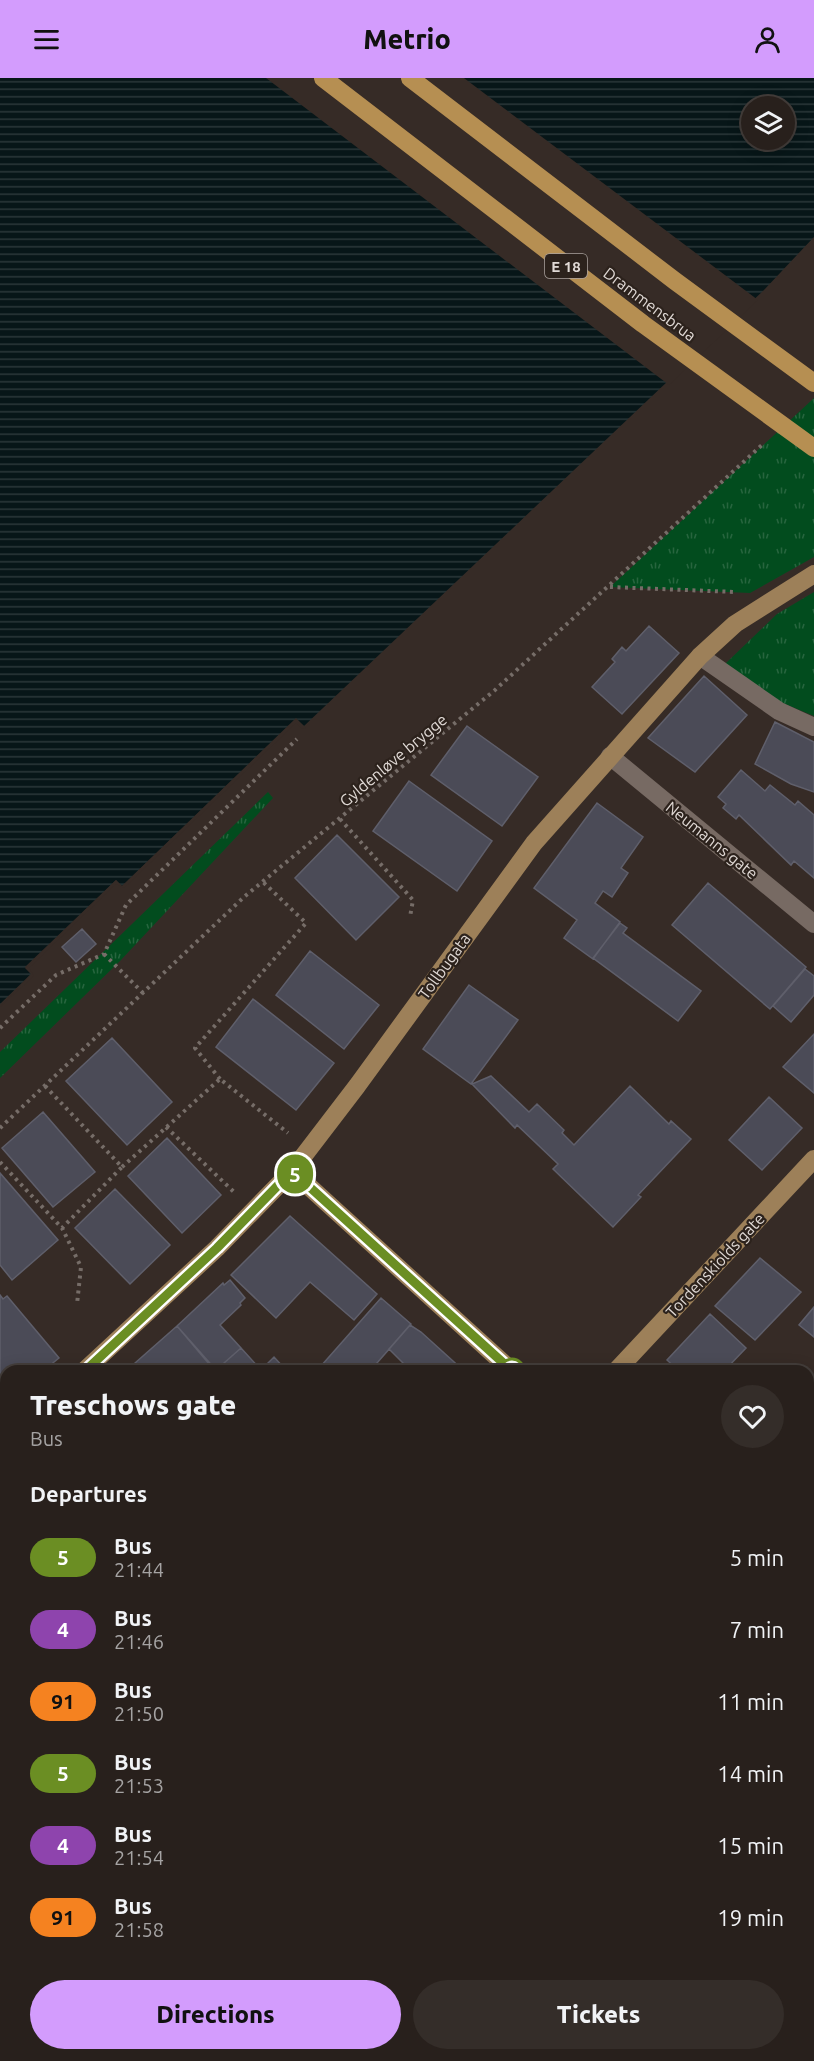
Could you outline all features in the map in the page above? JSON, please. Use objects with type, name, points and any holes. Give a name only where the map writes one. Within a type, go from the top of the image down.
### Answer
[{"type":"highway","name":"Drammensbrua","points":[[323,78],[643,324],[814,448]]},
{"type":"highway","name":"Drammensbrua","points":[[410,78],[675,281],[814,383]]},
{"type":"main road","name":"Tollbugata","points":[[90,1365],[292,1171],[534,843],[700,656],[735,624],[814,574]]},
{"type":"main road","name":"Tordenskiolds gate","points":[[622,1365],[814,1159]]},
{"type":"main road","points":[[292,1171],[505,1365]]},
{"type":"street","points":[[700,656],[779,711],[814,727]]},
{"type":"street","name":"Neumanns gate","points":[[610,756],[814,924]]},
{"type":"path","name":"Gyldenløve brygge","points":[[0,1128],[263,882],[495,690],[767,441]]},
{"type":"path","points":[[610,587],[739,592]]},
{"type":"path","points":[[0,1028],[56,975],[104,954],[126,905],[297,739]]},
{"type":"path","points":[[340,819],[413,900],[410,917]]},
{"type":"path","points":[[263,882],[306,922],[195,1048],[220,1079],[309,1149]]},
{"type":"path","points":[[104,954],[143,993]]},
{"type":"path","points":[[62,1228],[122,1167],[220,1079]]},
{"type":"path","points":[[45,1086],[122,1167]]},
{"type":"path","points":[[166,1127],[254,1210]]},
{"type":"path","points":[[0,1162],[62,1228],[81,1267],[77,1304]]},
{"type":"green space","points":[[814,398],[814,557],[750,593],[610,587]]},
{"type":"green space","points":[[814,592],[814,716],[780,702],[725,664],[777,614]]},
{"type":"green space","points":[[268,792],[273,798],[120,961],[0,1078],[0,1052]]},
{"type":"shaded area","points":[[0,78],[814,78],[814,237],[764,290],[304,726],[296,719],[122,886],[116,880],[25,967],[31,974],[0,1004]]},
{"type":"pier","points":[[266,78],[464,78],[758,300],[669,385]]},
{"type":"pier","points":[[296,718],[306,728],[302,729],[296,723],[124,888],[116,884],[29,968],[34,976],[0,1007],[31,974],[25,968],[116,880],[122,886]]},
{"type":"building","points":[[649,626],[679,653],[622,714],[592,687],[615,662],[612,659],[622,647],[626,651]]},
{"type":"building","points":[[704,676],[747,715],[695,772],[648,738]]},
{"type":"building","points":[[775,722],[814,742],[814,792],[791,784],[755,764]]},
{"type":"building","points":[[467,726],[538,777],[502,826],[431,775]]},
{"type":"building","points":[[741,770],[765,791],[770,785],[795,805],[798,801],[814,815],[814,878],[794,861],[791,865],[739,815],[736,819],[723,808],[726,804],[718,797]]},
{"type":"building","points":[[409,781],[492,841],[457,891],[373,831]]},
{"type":"building","points":[[597,803],[643,837],[621,868],[628,873],[612,897],[603,891],[595,903],[620,922],[593,959],[564,938],[577,920],[534,888]]},
{"type":"building","points":[[337,835],[399,897],[356,940],[295,878]]},
{"type":"building","points":[[708,883],[806,967],[770,1009],[672,925]]},
{"type":"building","points":[[620,923],[627,928],[623,933],[701,991],[678,1021],[593,958]]},
{"type":"building","points":[[82,929],[96,944],[76,962],[62,947]]},
{"type":"building","points":[[310,951],[379,1005],[344,1049],[276,995]]},
{"type":"building","points":[[805,969],[814,976],[814,995],[791,1022],[773,1006]]},
{"type":"building","points":[[469,985],[518,1020],[471,1084],[423,1049]]},
{"type":"building","points":[[253,999],[334,1063],[296,1110],[216,1047]]},
{"type":"building","points":[[814,1034],[814,1093],[783,1067]]},
{"type":"building","points":[[112,1038],[172,1102],[127,1145],[66,1081]]},
{"type":"building","points":[[491,1076],[529,1112],[537,1104],[564,1130],[562,1133],[574,1145],[630,1086],[669,1124],[671,1121],[691,1139],[638,1195],[641,1197],[613,1227],[553,1169],[558,1164],[517,1125],[515,1128],[472,1084]]},
{"type":"building","points":[[769,1097],[802,1128],[762,1170],[729,1140]]},
{"type":"building","points":[[43,1112],[95,1172],[53,1207],[2,1148]]},
{"type":"building","points":[[167,1138],[221,1195],[182,1233],[128,1176]]},
{"type":"building","points":[[0,1173],[58,1240],[12,1280],[0,1265]]},
{"type":"building","points":[[115,1189],[170,1245],[130,1284],[75,1228]]},
{"type":"building","points":[[290,1216],[377,1294],[354,1320],[310,1282],[276,1318],[231,1275]]},
{"type":"building","points":[[760,1258],[801,1292],[755,1340],[715,1306]]},
{"type":"building","points":[[230,1280],[245,1298],[240,1303],[241,1305],[220,1325],[241,1348],[222,1365],[212,1365],[177,1326],[223,1283],[224,1285]]},
{"type":"building","points":[[0,1295],[3,1299],[7,1296],[59,1358],[50,1365],[0,1365]]},
{"type":"building","points":[[381,1298],[411,1324],[375,1365],[322,1365]]},
{"type":"building","points":[[814,1307],[814,1337],[799,1325]]},
{"type":"building","points":[[710,1314],[746,1348],[730,1365],[672,1365],[667,1360]]},
{"type":"building","points":[[410,1325],[457,1365],[405,1365],[389,1349]]},
{"type":"building","points":[[177,1326],[210,1365],[133,1365]]},
{"type":"building","points":[[241,1348],[256,1365],[222,1365]]},
{"type":"building","points":[[274,1357],[281,1365],[266,1365]]},
{"type":"bus line","name":"5","points":[[92,1365],[217,1248],[292,1171],[505,1365]]}]
